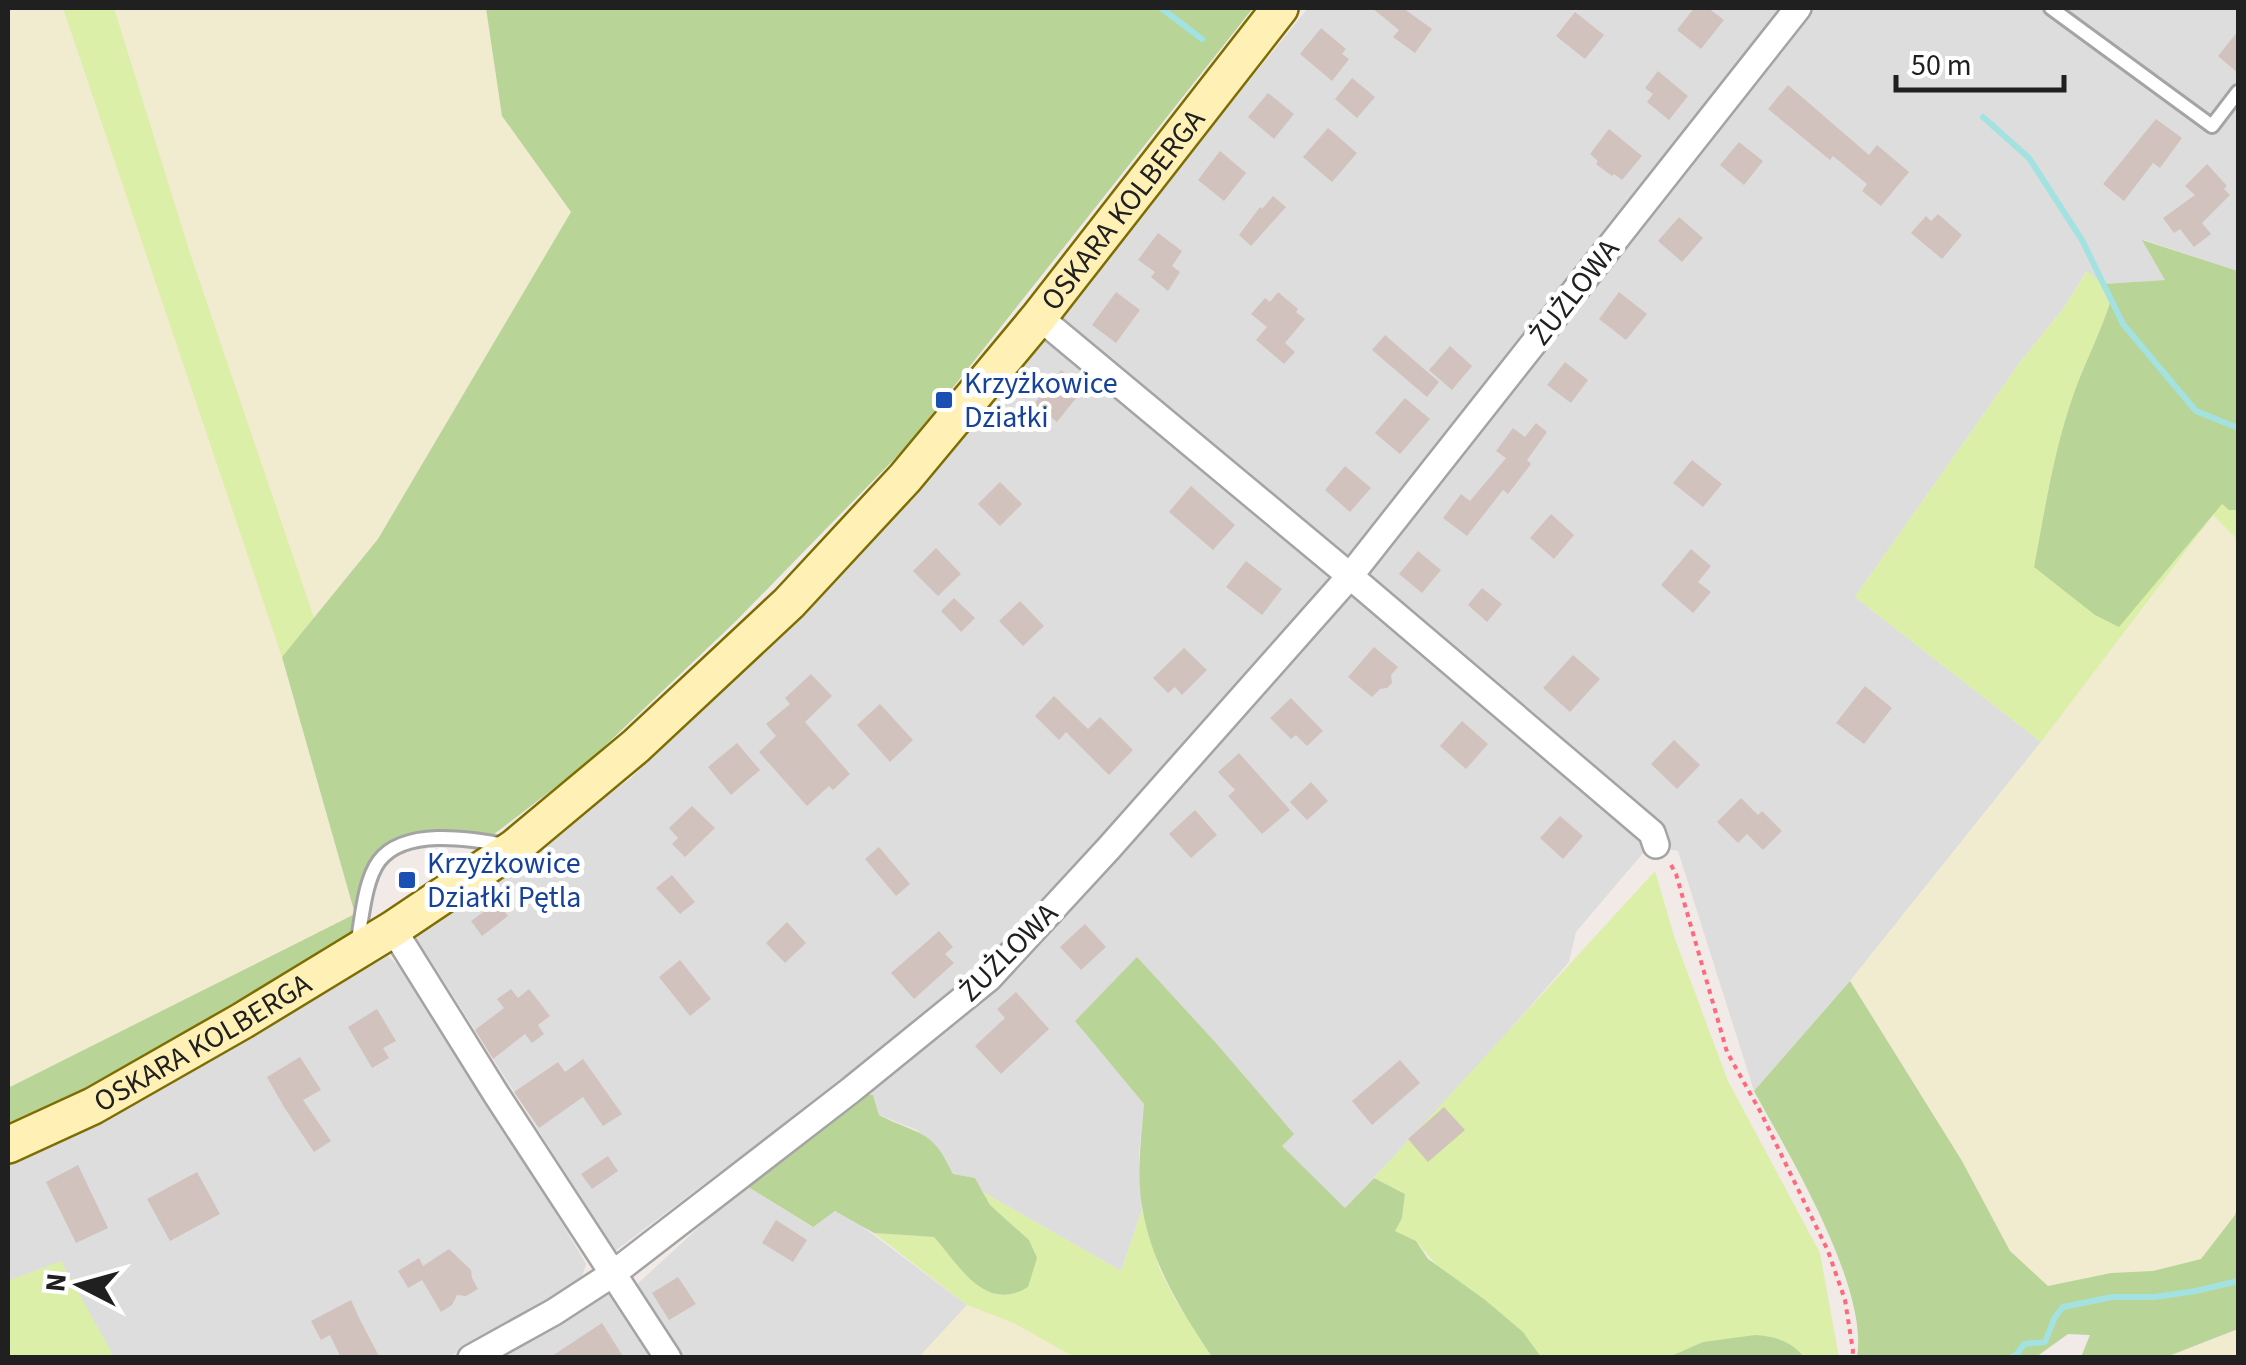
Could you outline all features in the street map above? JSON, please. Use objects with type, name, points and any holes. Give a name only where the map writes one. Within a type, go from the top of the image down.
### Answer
[{"type":"main road","name":"OSKARA KOLBERGA","points":[[8,1144],[93,1106],[393,928],[515,847],[636,746],[790,602],[905,478],[1040,317],[1280,8]]},
{"type":"street","name":"ŻUŻLOWA","points":[[471,1358],[614,1273],[989,978],[1350,576],[1798,8]]},
{"type":"street","points":[[1040,317],[1652,833],[1656,844]]},
{"type":"street","points":[[393,928],[668,1358]]},
{"type":"lane","points":[[2051,8],[2212,126],[2238,92]]},
{"type":"lane","points":[[355,952],[370,880],[379,860],[405,841],[444,838],[515,847]]},
{"type":"path","points":[[1656,844],[1676,874],[1728,1052],[1828,1251],[1845,1300],[1852,1358]]},
{"type":"shaded area","points":[[8,8],[486,8],[502,116],[571,212],[378,539],[282,657],[355,915],[8,1088]]},
{"type":"shaded area","points":[[1308,8],[2238,8],[2238,271],[2144,240],[2166,280],[2103,284],[2086,272],[1855,597],[2041,742],[1850,981],[1754,1091],[1678,851],[1649,846],[1576,932],[1569,962],[1458,1089],[1345,1208],[1281,1146],[1293,1134],[1137,958],[1075,1021],[1144,1104],[1139,1153],[1142,1210],[1121,1271],[983,1192],[975,1178],[953,1174],[946,1159],[917,1130],[879,1115],[873,1095],[841,1081],[615,1251],[412,931],[630,779],[804,608],[947,454]]},
{"type":"shaded area","points":[[2213,515],[2238,540],[2238,1206],[2201,1259],[2153,1271],[2111,1273],[2049,1287],[2010,1251],[1962,1161],[1850,981],[2041,742]]},
{"type":"shaded area","points":[[388,956],[415,981],[578,1250],[586,1264],[580,1282],[449,1357],[8,1357],[8,1163],[68,1136]]},
{"type":"shaded area","points":[[745,1185],[812,1227],[835,1211],[859,1224],[967,1305],[922,1354],[926,1357],[679,1357],[634,1287]]},
{"type":"shaded area","points":[[615,1289],[657,1358],[492,1358]]},
{"type":"shaded area","points":[[967,1305],[1014,1323],[1074,1357],[921,1355]]},
{"type":"shaded area","points":[[2238,1329],[2238,1357],[2166,1357],[2221,1337]]},
{"type":"green space","points":[[63,8],[114,8],[190,253],[314,618],[282,657]]},
{"type":"green space","points":[[486,8],[1253,8],[906,447],[737,620],[587,763],[485,841],[405,841],[379,860],[358,936],[92,1092],[8,1131],[8,1088],[355,914],[282,657],[378,539],[571,212],[502,116]]},
{"type":"green space","points":[[2142,240],[2238,271],[2238,510],[2229,510],[2222,504],[2119,627],[2095,615],[2034,567],[2067,414],[2111,300],[2103,284],[2165,280]]},
{"type":"green space","points":[[2087,271],[2103,284],[2112,300],[2067,414],[2034,567],[2222,504],[2229,510],[2238,510],[2238,540],[2213,515],[2041,742],[1855,597]]},
{"type":"green space","points":[[1655,871],[1675,939],[1728,1081],[1820,1253],[1839,1357],[1804,1357],[1798,1350],[1674,1357],[1538,1357],[1514,1325],[1437,1266],[1416,1241],[1394,1231],[1402,1218],[1405,1194],[1374,1178]]},
{"type":"green space","points":[[1137,957],[1294,1134],[1282,1146],[1345,1208],[1374,1178],[1405,1194],[1402,1218],[1395,1231],[1416,1241],[1428,1259],[1523,1332],[1541,1357],[1212,1357],[1170,1288],[1148,1232],[1140,1185],[1144,1104],[1075,1021]]},
{"type":"green space","points":[[1850,981],[1962,1161],[2010,1251],[2048,1286],[2111,1273],[2153,1271],[2201,1259],[2238,1206],[2238,1329],[2166,1357],[2081,1357],[2090,1335],[2068,1334],[2036,1357],[1857,1357],[1851,1295],[1839,1258],[1805,1184],[1754,1091]]},
{"type":"green space","points":[[857,1093],[873,1095],[879,1115],[931,1141],[953,1174],[975,1178],[990,1205],[1029,1240],[1037,1258],[1028,1287],[999,1295],[974,1283],[934,1237],[874,1233],[835,1211],[813,1227],[745,1185]]},
{"type":"green space","points":[[983,1192],[1121,1271],[1142,1210],[1159,1268],[1212,1357],[1074,1357],[1014,1323],[967,1305],[874,1233],[934,1237],[974,1283],[999,1295],[1013,1294],[1028,1287],[1029,1240],[990,1205]]},
{"type":"green space","points":[[61,1261],[114,1357],[8,1357],[8,1281]]},
{"type":"green space","points":[[1755,1335],[1782,1340],[1804,1357],[1669,1357],[1703,1342]]},
{"type":"building","points":[[1372,8],[1403,8],[1432,29],[1415,53],[1393,37],[1399,30]]},
{"type":"building","points":[[1694,8],[1708,8],[1724,20],[1701,49],[1677,30]]},
{"type":"building","points":[[1575,12],[1604,35],[1585,59],[1556,36]]},
{"type":"building","points":[[1321,28],[1346,49],[1342,54],[1349,59],[1332,81],[1300,54]]},
{"type":"building","points":[[2238,31],[2238,73],[2218,56]]},
{"type":"building","points":[[1658,71],[1688,96],[1669,120],[1647,102],[1653,94],[1645,88]]},
{"type":"building","points":[[1352,78],[1375,97],[1357,118],[1335,99]]},
{"type":"building","points":[[1788,85],[1869,155],[1877,145],[1909,172],[1881,206],[1862,191],[1867,184],[1833,156],[1830,160],[1768,109]]},
{"type":"building","points":[[1268,93],[1294,114],[1274,139],[1248,117]]},
{"type":"building","points":[[2156,119],[2182,138],[2160,168],[2153,163],[2124,201],[2103,184]]},
{"type":"building","points":[[1328,128],[1357,153],[1332,182],[1303,157]]},
{"type":"building","points":[[1609,129],[1642,156],[1622,180],[1596,164],[1598,161],[1590,154]]},
{"type":"building","points":[[1739,142],[1763,161],[1744,185],[1720,165]]},
{"type":"building","points":[[1220,151],[1246,173],[1224,201],[1198,180]]},
{"type":"building","points":[[2207,164],[2230,195],[2202,223],[2211,234],[2194,247],[2180,229],[2174,233],[2163,218],[2195,195],[2185,186]]},
{"type":"building","points":[[1273,196],[1286,207],[1251,246],[1239,235]]},
{"type":"building","points":[[1938,214],[1962,235],[1942,259],[1911,233],[1926,216],[1931,221]]},
{"type":"building","points":[[1679,217],[1703,238],[1682,262],[1658,241]]},
{"type":"building","points":[[1158,233],[1182,251],[1172,266],[1180,272],[1168,291],[1151,277],[1155,272],[1138,260]]},
{"type":"building","points":[[1116,292],[1140,310],[1116,343],[1092,325]]},
{"type":"building","points":[[1278,292],[1305,319],[1285,343],[1295,352],[1284,364],[1256,340],[1267,327],[1251,314],[1265,298],[1270,302]]},
{"type":"building","points":[[1619,292],[1647,314],[1626,340],[1599,319]]},
{"type":"building","points":[[1385,335],[1439,382],[1427,397],[1372,350]]},
{"type":"building","points":[[1450,346],[1472,366],[1452,390],[1429,370]]},
{"type":"building","points":[[1565,362],[1588,380],[1571,403],[1547,385]]},
{"type":"building","points":[[1061,370],[1084,388],[1057,422],[1034,404]]},
{"type":"building","points":[[1405,398],[1430,419],[1400,454],[1375,433]]},
{"type":"building","points":[[1536,423],[1547,432],[1527,460],[1531,464],[1508,494],[1503,490],[1467,536],[1443,518],[1461,494],[1470,501],[1506,458],[1496,451],[1513,428],[1525,437]]},
{"type":"building","points":[[1692,460],[1722,484],[1703,507],[1673,483]]},
{"type":"building","points":[[1345,466],[1371,488],[1350,512],[1325,490]]},
{"type":"building","points":[[1000,482],[1022,504],[1000,526],[978,504]]},
{"type":"building","points":[[1191,486],[1235,525],[1213,550],[1169,512]]},
{"type":"building","points":[[1551,514],[1574,535],[1554,559],[1530,538]]},
{"type":"building","points":[[936,548],[961,574],[938,596],[913,571]]},
{"type":"building","points":[[1691,549],[1711,566],[1698,582],[1711,592],[1693,613],[1661,585]]},
{"type":"building","points":[[1418,551],[1441,570],[1422,593],[1399,574]]},
{"type":"building","points":[[1246,561],[1282,589],[1262,615],[1226,587]]},
{"type":"building","points":[[1482,588],[1502,604],[1487,622],[1468,605]]},
{"type":"building","points":[[954,598],[975,618],[961,632],[941,611]]},
{"type":"building","points":[[1020,601],[1044,626],[1023,646],[999,621]]},
{"type":"building","points":[[1374,647],[1398,667],[1391,675],[1392,683],[1372,697],[1348,677]]},
{"type":"building","points":[[1184,648],[1207,670],[1182,695],[1175,687],[1168,693],[1153,678]]},
{"type":"building","points":[[1573,655],[1600,679],[1570,712],[1543,688]]},
{"type":"building","points":[[811,674],[832,696],[805,722],[850,774],[807,806],[759,752],[776,736],[766,724],[790,704],[785,698]]},
{"type":"building","points":[[1865,686],[1892,708],[1864,744],[1836,723]]},
{"type":"building","points":[[1054,696],[1088,729],[1100,717],[1133,750],[1109,775],[1066,732],[1059,740],[1035,716]]},
{"type":"building","points":[[1291,698],[1323,731],[1307,746],[1296,735],[1291,739],[1270,718]]},
{"type":"building","points":[[880,704],[913,740],[890,762],[857,725]]},
{"type":"building","points":[[1462,721],[1488,744],[1466,769],[1440,746]]},
{"type":"building","points":[[1674,740],[1700,765],[1677,789],[1651,764]]},
{"type":"building","points":[[737,743],[760,770],[731,795],[708,767]]},
{"type":"building","points":[[1239,753],[1290,810],[1262,834],[1228,796],[1235,790],[1218,772]]},
{"type":"building","points":[[1311,782],[1328,801],[1307,820],[1290,802]]},
{"type":"building","points":[[1741,798],[1758,815],[1762,811],[1782,831],[1763,850],[1747,834],[1738,843],[1717,822]]},
{"type":"building","points":[[692,806],[715,828],[685,857],[672,844],[678,838],[669,828]]},
{"type":"building","points":[[1195,810],[1217,835],[1191,858],[1169,834]]},
{"type":"building","points":[[1560,816],[1583,836],[1563,859],[1540,838]]},
{"type":"building","points":[[879,847],[910,884],[896,896],[865,859]]},
{"type":"building","points":[[672,875],[695,902],[680,914],[656,888]]},
{"type":"building","points":[[497,902],[508,916],[482,936],[471,921]]},
{"type":"building","points":[[787,922],[806,943],[785,963],[766,943]]},
{"type":"building","points":[[1085,924],[1106,947],[1081,970],[1060,947]]},
{"type":"building","points":[[939,931],[953,947],[945,954],[954,963],[914,999],[891,973]]},
{"type":"building","points":[[680,960],[711,999],[690,1016],[659,977]]},
{"type":"building","points":[[511,989],[518,998],[529,989],[550,1016],[538,1025],[544,1034],[532,1043],[525,1034],[493,1059],[475,1030],[504,1008],[497,999]]},
{"type":"building","points":[[1016,992],[1049,1029],[1001,1074],[975,1046],[1005,1018],[997,1009]]},
{"type":"building","points":[[377,1009],[396,1041],[383,1048],[389,1058],[372,1068],[348,1027]]},
{"type":"building","points":[[300,1057],[321,1090],[303,1100],[331,1141],[314,1152],[267,1077]]},
{"type":"building","points":[[583,1059],[622,1114],[603,1126],[583,1097],[539,1128],[514,1092],[558,1062],[565,1072]]},
{"type":"building","points":[[1400,1060],[1420,1083],[1372,1125],[1352,1101]]},
{"type":"building","points":[[1444,1107],[1465,1130],[1428,1162],[1408,1139]]},
{"type":"building","points":[[608,1156],[618,1171],[592,1189],[581,1174]]},
{"type":"building","points":[[78,1165],[108,1228],[76,1243],[46,1182]]},
{"type":"building","points":[[197,1172],[220,1214],[170,1241],[147,1199]]},
{"type":"building","points":[[776,1220],[807,1240],[793,1262],[762,1243]]},
{"type":"building","points":[[449,1249],[471,1270],[478,1289],[466,1296],[457,1295],[452,1305],[441,1312],[422,1280],[408,1288],[398,1271],[419,1258],[423,1266]]},
{"type":"building","points":[[678,1277],[696,1304],[669,1320],[652,1293]]},
{"type":"building","points":[[351,1300],[380,1358],[341,1358],[330,1335],[321,1340],[311,1321]]},
{"type":"building","points":[[602,1323],[624,1358],[549,1358]]},
{"type":"waterway","points":[[1161,8],[1202,39]]},
{"type":"waterway","points":[[1983,117],[2029,158],[2082,240],[2123,324],[2196,411],[2238,428]]},
{"type":"waterway","points":[[2010,1358],[2024,1344],[2045,1342],[2063,1307],[2112,1297],[2196,1291],[2238,1281]]},
{"type":"place","name":"Krzyżkowice Działki","points":[[944,400]]},
{"type":"place","name":"Krzyżkowice Działki Pętla","points":[[407,880]]}]
